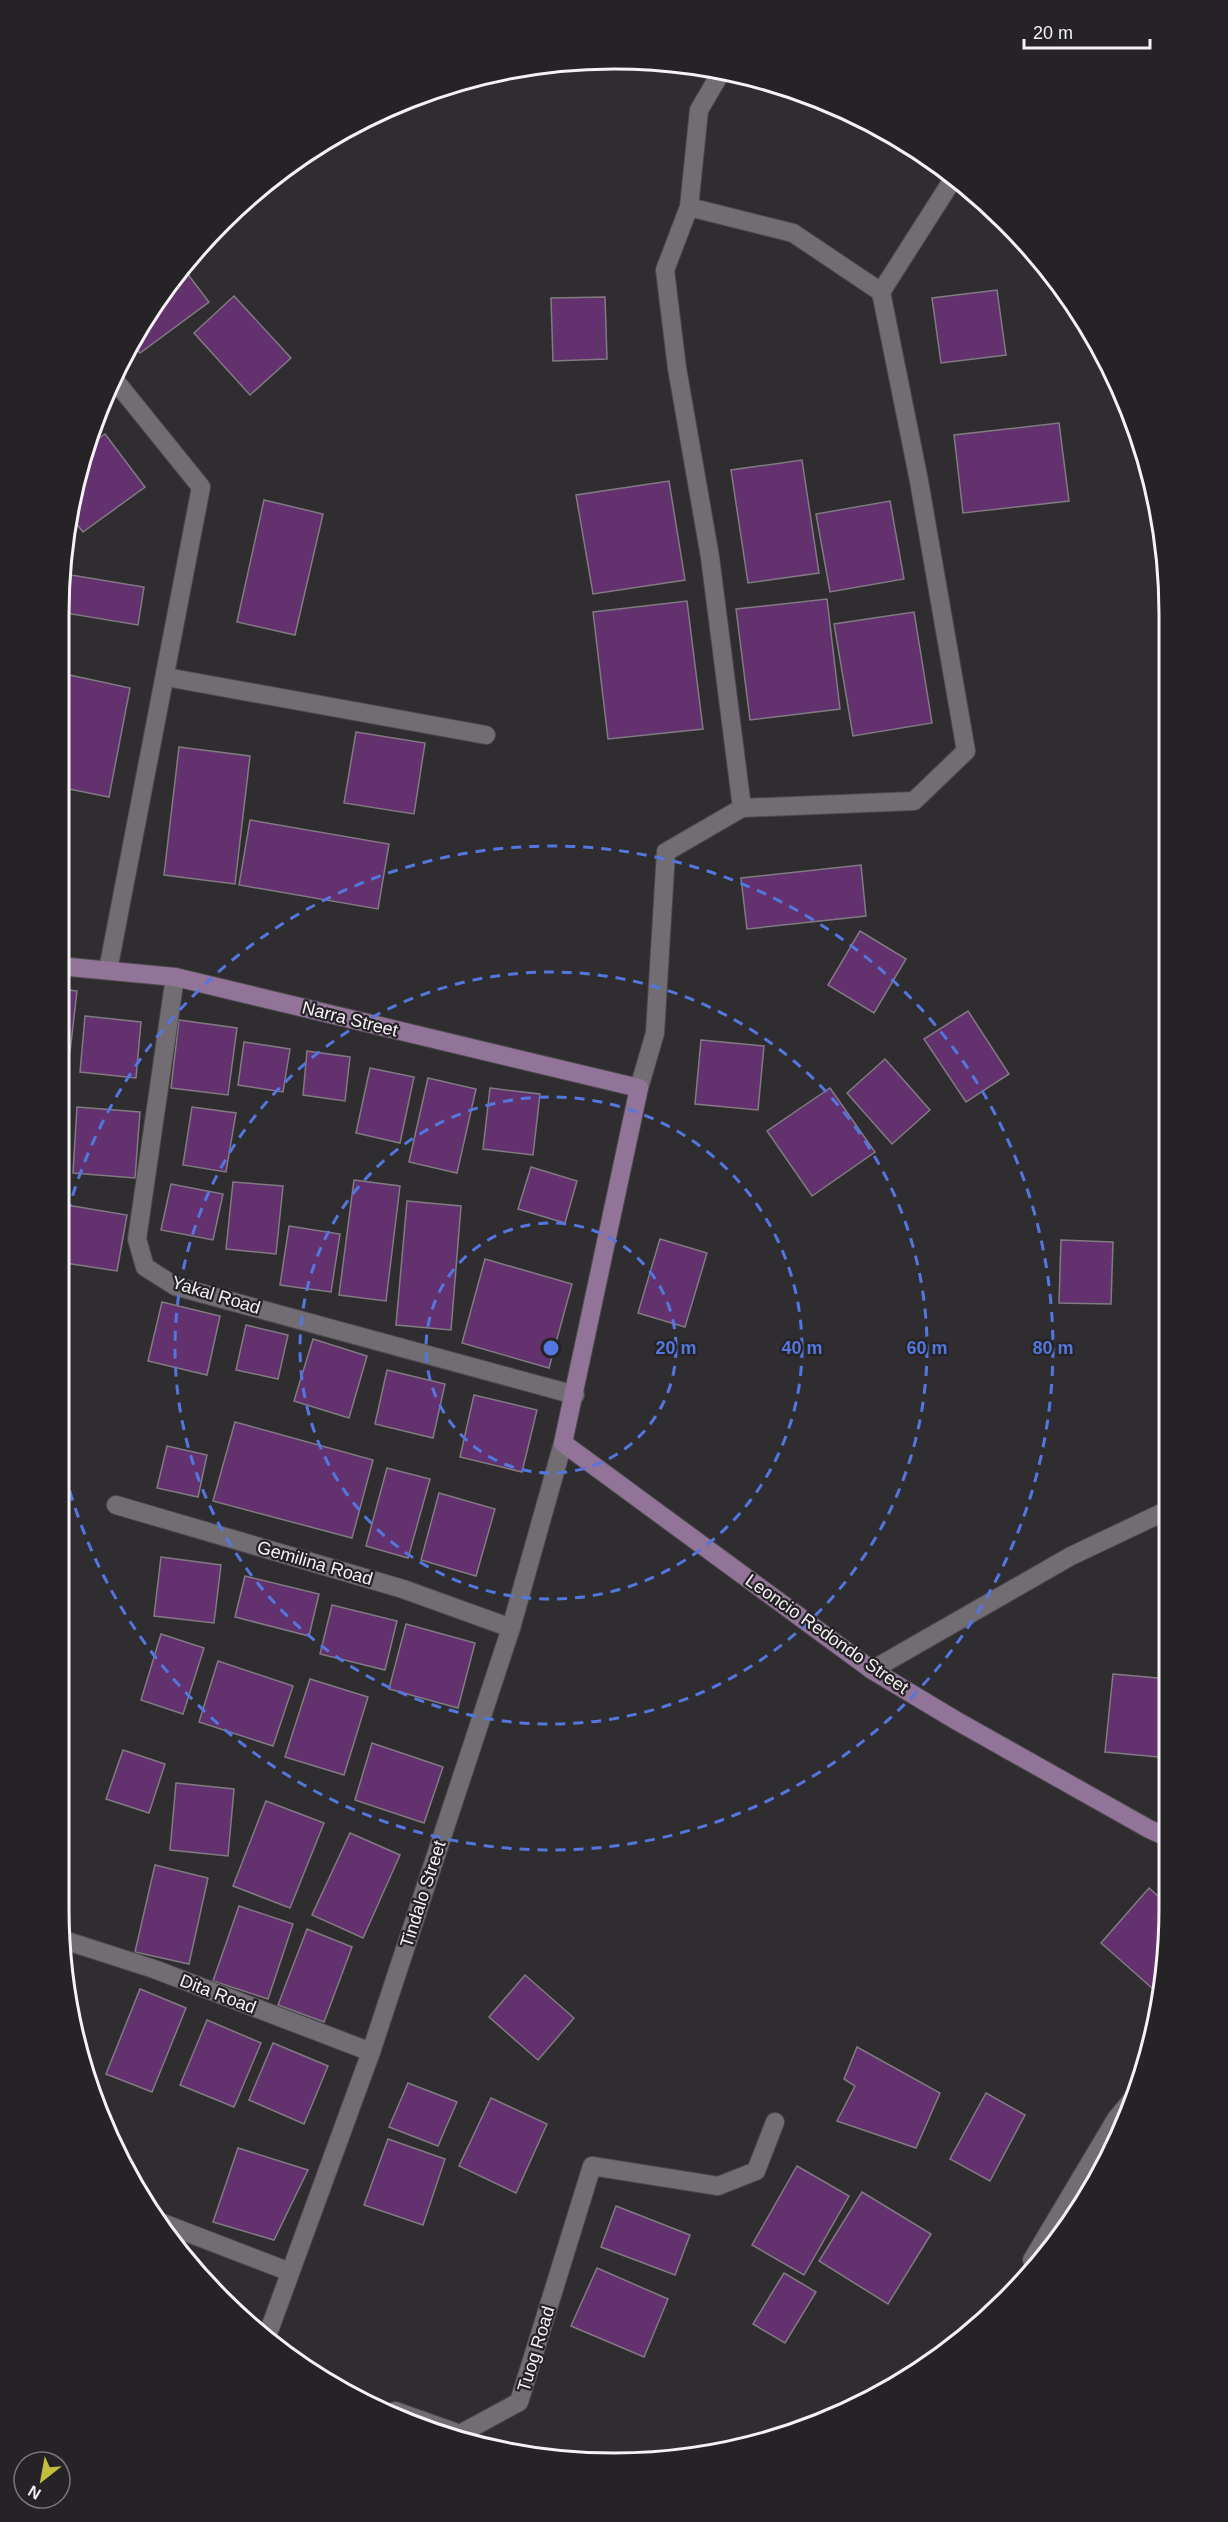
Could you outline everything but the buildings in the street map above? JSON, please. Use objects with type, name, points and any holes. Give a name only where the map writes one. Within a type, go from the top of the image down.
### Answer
[{"type":"street","points":[[717,79],[699,110],[689,207],[665,270],[677,368],[710,557],[742,808]]},
{"type":"street","points":[[563,1443],[639,1088],[655,1033],[666,852],[742,808],[914,801],[966,752],[919,481],[881,292],[949,185]]},
{"type":"street","points":[[689,207],[793,233],[881,292]]},
{"type":"street","points":[[108,970],[201,487],[119,386]]},
{"type":"street","points":[[166,677],[486,735]]},
{"type":"street","name":"Narra Street","points":[[69,967],[175,977],[639,1088]]},
{"type":"street","name":"Yakal Road","points":[[175,977],[137,1239],[145,1267],[175,1286],[575,1395]]},
{"type":"street","name":"Tindalo Street","points":[[269,2329],[371,2052],[511,1628],[563,1443]]},
{"type":"street","name":"Leoncio Redondo Street","points":[[563,1443],[872,1670],[957,1721],[1159,1834]]},
{"type":"street","name":"Gemilina Road","points":[[116,1506],[403,1589],[511,1628]]},
{"type":"street","points":[[872,1670],[1071,1556],[1159,1514]]},
{"type":"street","name":"Dita Road","points":[[70,1942],[153,1969],[371,2052]]},
{"type":"street","points":[[1038,2250],[1118,2116]]},
{"type":"street","name":"Tuog Road","points":[[465,2432],[519,2402],[592,2166],[718,2187],[756,2171],[775,2121]]},
{"type":"street","points":[[172,2227],[290,2272]]}]
